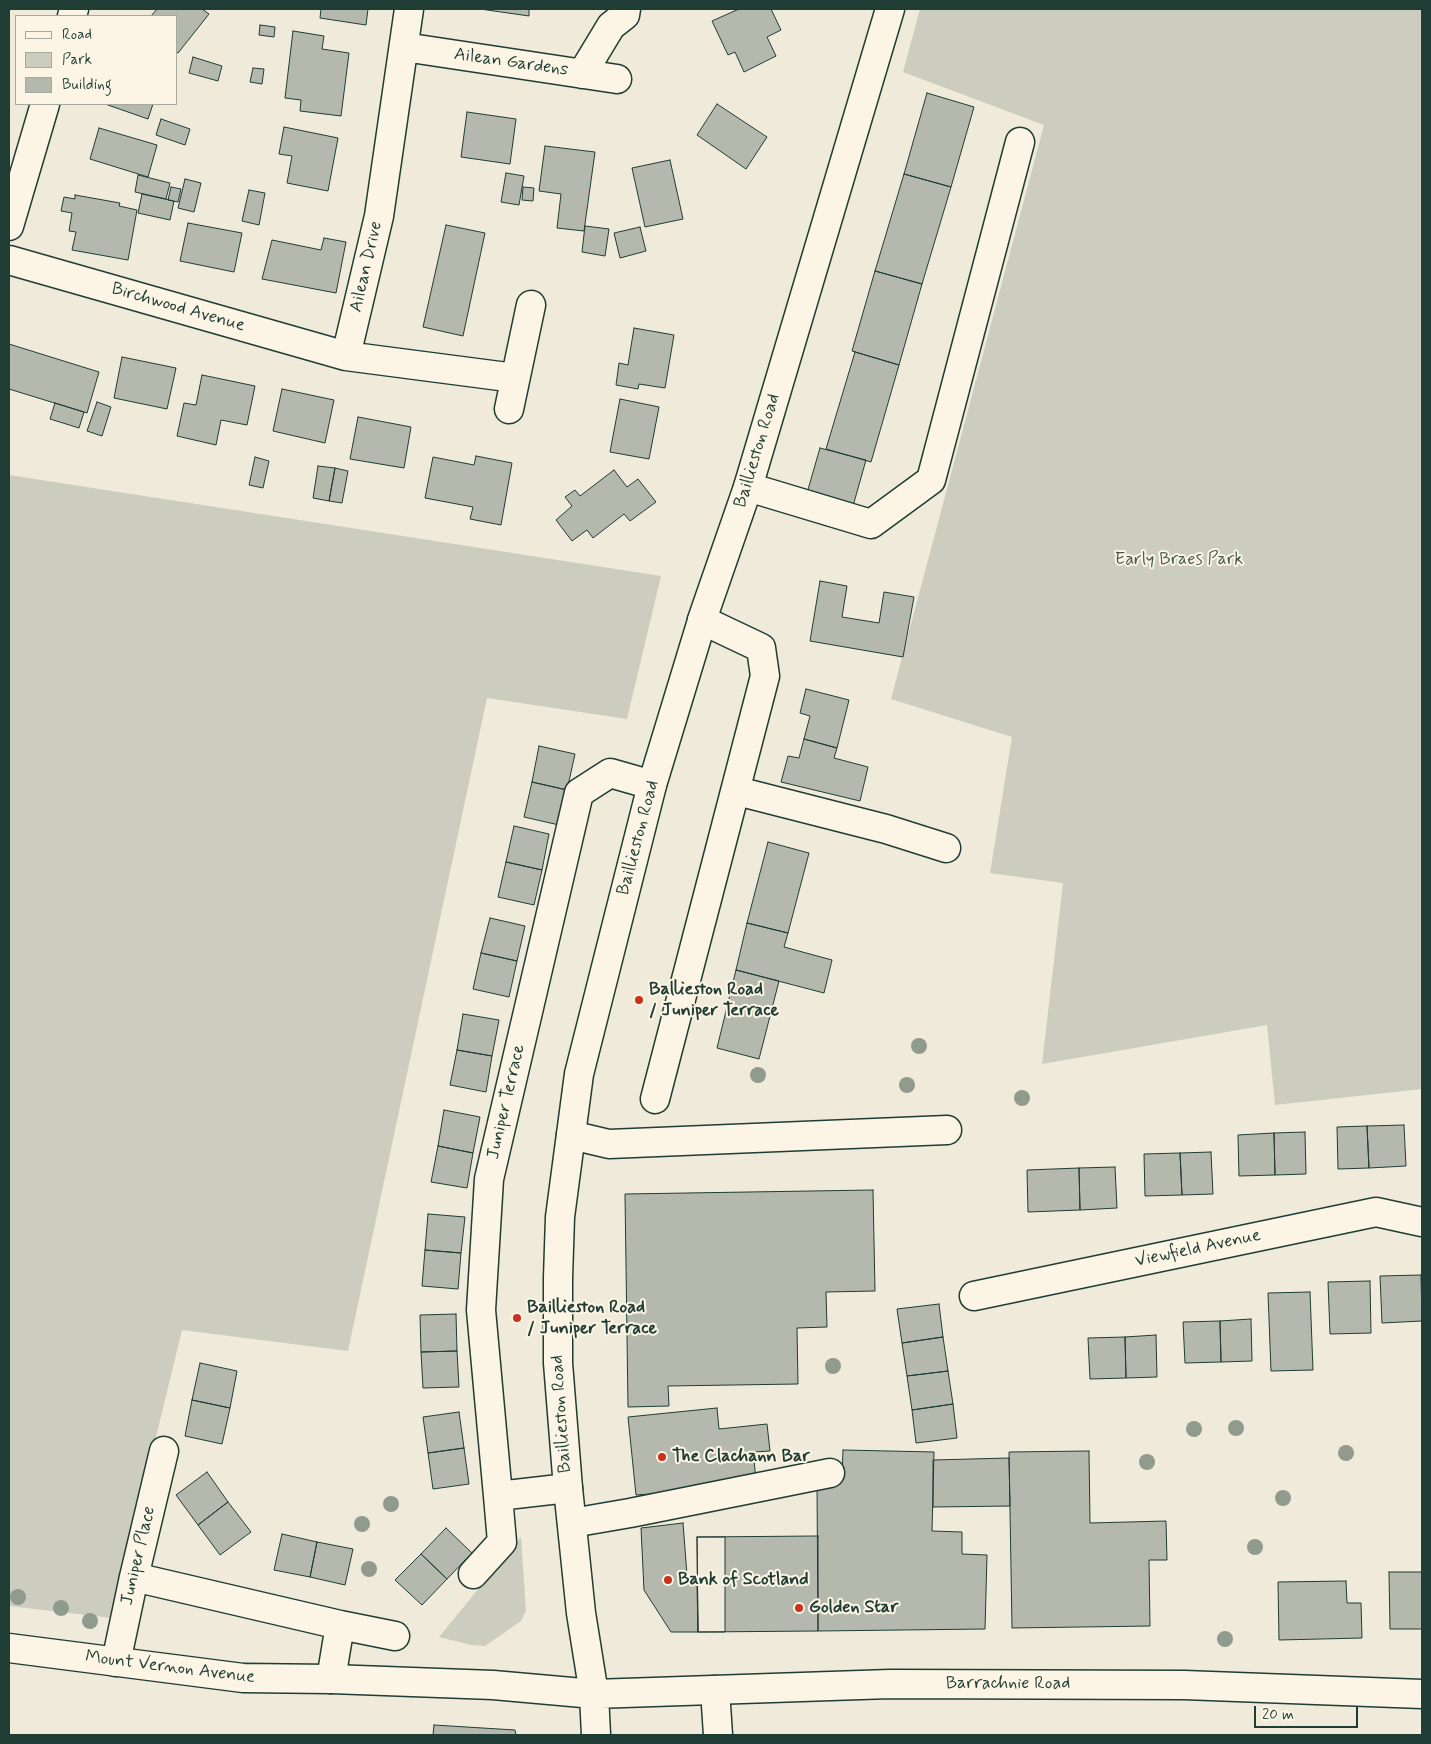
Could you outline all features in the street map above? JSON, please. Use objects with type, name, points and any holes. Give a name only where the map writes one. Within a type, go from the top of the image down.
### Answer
[{"type":"street","name":"Ailean Drive","points":[[346,356],[379,216],[410,9]]},
{"type":"street","points":[[582,74],[611,26],[625,15],[626,9]]},
{"type":"street","name":"Baillieston Road","points":[[596,1735],[594,1694],[581,1613],[568,1488],[558,1363],[560,1217],[579,1074],[652,784],[702,620],[748,488],[890,9]]},
{"type":"street","name":"Ailean Gardens","points":[[404,47],[617,79]]},
{"type":"street","points":[[9,226],[45,105]]},
{"type":"street","points":[[748,488],[871,524],[931,480],[1020,142]]},
{"type":"street","name":"Birchwood Avenue","points":[[9,260],[346,356]]},
{"type":"street","points":[[509,410],[531,305]]},
{"type":"street","points":[[346,356],[515,378]]},
{"type":"street","points":[[655,1099],[737,790],[765,676],[761,648],[702,620]]},
{"type":"street","name":"Juniper Terrace","points":[[473,1574],[502,1542],[481,1310],[489,1179],[579,793],[610,773],[652,784]]},
{"type":"street","points":[[737,790],[886,829],[946,848]]},
{"type":"street","points":[[571,1135],[609,1144],[947,1130]]},
{"type":"street","name":"Viewfield Avenue","points":[[974,1296],[1376,1212],[1422,1222]]},
{"type":"street","name":"Juniper Place","points":[[116,1662],[164,1451]]},
{"type":"street","points":[[572,1523],[830,1473]]},
{"type":"street","points":[[498,1496],[568,1488]]},
{"type":"street","points":[[134,1577],[395,1636]]},
{"type":"street","points":[[331,1679],[340,1625]]},
{"type":"street","name":"Mount Vernon Avenue","points":[[9,1648],[243,1678],[492,1685],[594,1694]]},
{"type":"street","name":"Barrachnie Road","points":[[594,1694],[890,1684],[1165,1685],[1422,1694]]},
{"type":"street","points":[[715,1690],[718,1735]]},
{"type":"green space","name":"Early Braes Park","points":[[920,9],[1422,9],[1422,1089],[1275,1105],[1267,1025],[1042,1064],[1063,883],[990,873],[1012,737],[891,699],[1044,125],[903,72]]},
{"type":"green space","points":[[9,475],[661,576],[627,719],[487,698],[348,1351],[182,1330],[112,1618],[9,1606]]},
{"type":"green space","points":[[521,1537],[526,1611],[521,1621],[485,1646],[471,1645],[439,1637]]},
{"type":"building","points":[[157,9],[202,9],[209,14],[178,53],[178,15],[152,15]]},
{"type":"building","points":[[321,9],[368,9],[366,25],[320,18]]},
{"type":"building","points":[[480,9],[529,9],[529,16]]},
{"type":"building","points":[[739,9],[771,9],[781,30],[767,37],[776,56],[744,72],[735,52],[728,55],[712,21]]},
{"type":"building","points":[[260,25],[275,27],[274,37],[259,35]]},
{"type":"building","points":[[293,31],[324,36],[322,49],[349,53],[341,116],[300,111],[301,100],[285,98]]},
{"type":"building","points":[[193,57],[222,66],[218,81],[189,73]]},
{"type":"building","points":[[253,68],[264,69],[262,84],[250,82]]},
{"type":"building","points":[[927,93],[974,107],[951,187],[904,174]]},
{"type":"building","points":[[717,104],[767,137],[746,169],[697,135]]},
{"type":"building","points":[[108,105],[153,105],[148,119]]},
{"type":"building","points":[[467,112],[516,119],[510,164],[461,157]]},
{"type":"building","points":[[161,119],[190,129],[185,145],[156,135]]},
{"type":"building","points":[[284,127],[338,138],[328,191],[287,183],[292,156],[279,154]]},
{"type":"building","points":[[99,128],[157,145],[148,177],[90,159]]},
{"type":"building","points":[[545,146],[595,152],[584,231],[557,228],[561,194],[539,191]]},
{"type":"building","points":[[670,160],[683,219],[645,227],[632,168]]},
{"type":"building","points":[[506,173],[524,176],[519,205],[501,202]]},
{"type":"building","points":[[904,174],[951,187],[922,284],[875,271]]},
{"type":"building","points":[[138,175],[170,183],[166,199],[135,192]]},
{"type":"building","points":[[185,179],[201,183],[194,212],[178,208]]},
{"type":"building","points":[[171,187],[181,189],[178,202],[168,200]]},
{"type":"building","points":[[523,187],[534,188],[533,201],[522,200]]},
{"type":"building","points":[[249,190],[265,193],[259,225],[242,221]]},
{"type":"building","points":[[142,194],[174,201],[170,220],[138,213]]},
{"type":"building","points":[[75,195],[120,203],[119,206],[137,210],[128,260],[72,250],[76,232],[69,231],[72,213],[61,211],[64,197],[75,199]]},
{"type":"building","points":[[188,223],[242,233],[234,272],[180,261]]},
{"type":"building","points":[[446,225],[485,233],[463,336],[423,327]]},
{"type":"building","points":[[585,226],[609,229],[605,256],[582,252]]},
{"type":"building","points":[[640,227],[646,251],[620,258],[614,233]]},
{"type":"building","points":[[324,238],[346,242],[336,293],[262,279],[272,240],[321,250]]},
{"type":"building","points":[[875,271],[922,284],[899,365],[852,351]]},
{"type":"building","points":[[634,328],[674,335],[665,388],[639,384],[638,389],[616,385],[619,363],[628,365]]},
{"type":"building","points":[[9,344],[99,372],[87,413],[9,389]]},
{"type":"building","points":[[855,352],[899,365],[871,462],[826,449]]},
{"type":"building","points":[[122,357],[176,368],[167,409],[114,398]]},
{"type":"building","points":[[202,375],[255,386],[247,425],[221,420],[216,445],[177,436],[184,403],[196,405]]},
{"type":"building","points":[[282,389],[334,400],[325,443],[273,431]]},
{"type":"building","points":[[620,399],[659,407],[649,459],[610,452]]},
{"type":"building","points":[[97,402],[111,407],[102,436],[87,431]]},
{"type":"building","points":[[55,403],[84,412],[79,428],[50,419]]},
{"type":"building","points":[[358,417],[411,427],[404,468],[350,459]]},
{"type":"building","points":[[820,448],[866,460],[853,506],[807,493]]},
{"type":"building","points":[[476,456],[512,463],[501,525],[470,519],[473,507],[425,498],[433,457],[474,465]]},
{"type":"building","points":[[255,457],[269,461],[263,488],[249,485]]},
{"type":"building","points":[[318,466],[335,468],[329,501],[313,498]]},
{"type":"building","points":[[335,468],[348,471],[342,503],[329,501]]},
{"type":"building","points":[[614,470],[627,487],[638,479],[656,502],[630,521],[624,514],[593,538],[587,530],[572,541],[556,520],[572,506],[565,497],[575,490],[580,496]]},
{"type":"building","points":[[820,581],[847,586],[842,617],[879,623],[884,592],[914,597],[903,657],[810,641]]},
{"type":"building","points":[[806,689],[849,700],[837,748],[804,739],[810,716],[800,713]]},
{"type":"building","points":[[804,739],[837,748],[834,758],[868,767],[860,801],[781,782],[788,756],[799,758]]},
{"type":"building","points":[[539,746],[575,754],[567,790],[532,782]]},
{"type":"building","points":[[532,782],[567,790],[559,825],[524,817]]},
{"type":"building","points":[[514,826],[549,834],[542,870],[506,862]]},
{"type":"building","points":[[768,842],[809,853],[788,933],[747,923]]},
{"type":"building","points":[[506,862],[542,870],[534,905],[498,897]]},
{"type":"building","points":[[490,918],[525,926],[517,961],[481,953]]},
{"type":"building","points":[[747,923],[788,933],[784,947],[832,960],[824,993],[736,970]]},
{"type":"building","points":[[481,953],[517,961],[509,997],[473,989]]},
{"type":"building","points":[[736,970],[779,981],[759,1059],[717,1048]]},
{"type":"building","points":[[463,1014],[499,1020],[492,1056],[457,1050]]},
{"type":"building","points":[[457,1050],[492,1056],[486,1092],[450,1085]]},
{"type":"building","points":[[444,1110],[480,1117],[473,1153],[438,1146]]},
{"type":"building","points":[[1404,1125],[1406,1166],[1369,1168],[1367,1126]]},
{"type":"building","points":[[1367,1126],[1369,1168],[1338,1169],[1337,1127]]},
{"type":"building","points":[[1305,1132],[1306,1174],[1275,1175],[1274,1133]]},
{"type":"building","points":[[1274,1133],[1275,1175],[1239,1176],[1238,1135]]},
{"type":"building","points":[[438,1146],[473,1153],[467,1188],[431,1182]]},
{"type":"building","points":[[1211,1152],[1213,1194],[1182,1195],[1180,1153]]},
{"type":"building","points":[[1180,1153],[1182,1195],[1145,1196],[1144,1154]]},
{"type":"building","points":[[1115,1167],[1117,1208],[1080,1210],[1079,1168]]},
{"type":"building","points":[[1079,1168],[1080,1210],[1028,1212],[1027,1170]]},
{"type":"building","points":[[873,1190],[875,1291],[826,1292],[827,1327],[797,1328],[798,1384],[668,1386],[669,1406],[628,1407],[625,1194]]},
{"type":"building","points":[[428,1214],[465,1217],[461,1253],[425,1250]]},
{"type":"building","points":[[425,1250],[461,1253],[458,1289],[422,1286]]},
{"type":"building","points":[[1421,1275],[1422,1321],[1382,1323],[1380,1276]]},
{"type":"building","points":[[1370,1281],[1371,1333],[1330,1334],[1328,1282]]},
{"type":"building","points":[[1310,1292],[1313,1370],[1271,1371],[1268,1293]]},
{"type":"building","points":[[939,1304],[943,1337],[902,1343],[897,1309]]},
{"type":"building","points":[[456,1314],[457,1351],[421,1352],[420,1315]]},
{"type":"building","points":[[1251,1319],[1252,1361],[1221,1362],[1220,1321]]},
{"type":"building","points":[[1220,1321],[1221,1362],[1185,1363],[1183,1322]]},
{"type":"building","points":[[1156,1335],[1157,1377],[1126,1378],[1125,1337]]},
{"type":"building","points":[[943,1337],[948,1371],[907,1376],[902,1343]]},
{"type":"building","points":[[1125,1337],[1126,1378],[1090,1379],[1088,1338]]},
{"type":"building","points":[[457,1351],[459,1387],[423,1388],[421,1352]]},
{"type":"building","points":[[200,1363],[237,1371],[230,1408],[192,1400]]},
{"type":"building","points":[[948,1371],[953,1404],[912,1410],[907,1376]]},
{"type":"building","points":[[192,1400],[230,1408],[222,1444],[185,1436]]},
{"type":"building","points":[[953,1404],[957,1438],[916,1443],[912,1410]]},
{"type":"building","points":[[717,1408],[719,1429],[767,1424],[770,1451],[753,1452],[756,1479],[723,1489],[636,1495],[628,1417]]},
{"type":"building","points":[[459,1412],[464,1448],[428,1453],[423,1417]]},
{"type":"building","points":[[464,1448],[469,1484],[433,1489],[428,1453]]},
{"type":"building","points":[[843,1450],[934,1452],[932,1531],[962,1532],[962,1554],[987,1555],[985,1629],[818,1631],[817,1486],[842,1477]]},
{"type":"building","points":[[1089,1451],[1090,1523],[1166,1521],[1167,1560],[1149,1560],[1150,1626],[1012,1628],[1009,1452]]},
{"type":"building","points":[[1009,1458],[1010,1506],[933,1507],[933,1460]]},
{"type":"building","points":[[207,1472],[228,1502],[198,1525],[176,1495]]},
{"type":"building","points":[[228,1502],[251,1532],[220,1555],[198,1525]]},
{"type":"building","name":"Bank of Scotland","points":[[683,1523],[687,1575],[697,1585],[698,1632],[671,1632],[644,1590],[641,1528]]},
{"type":"building","points":[[446,1528],[472,1553],[447,1579],[421,1554]]},
{"type":"building","points":[[282,1534],[317,1542],[310,1577],[274,1570]]},
{"type":"building","points":[[818,1536],[818,1631],[698,1632],[697,1537]]},
{"type":"building","points":[[697,1537],[725,1537],[725,1632],[698,1632]]},
{"type":"building","points":[[317,1542],[353,1549],[345,1585],[310,1577]]},
{"type":"building","points":[[421,1554],[447,1579],[422,1605],[395,1580]]},
{"type":"building","points":[[1389,1572],[1422,1572],[1422,1629],[1390,1629]]},
{"type":"building","points":[[1346,1581],[1347,1603],[1361,1603],[1362,1638],[1279,1640],[1278,1582]]},
{"type":"building","points":[[434,1725],[515,1730],[516,1735],[433,1735]]},
{"type":"place","name":"Ballieston Road / Juniper Terrace","points":[[639,1000]]},
{"type":"place","name":"Baillieston Road / Juniper Terrace","points":[[517,1318]]},
{"type":"place","name":"The Clachann Bar","points":[[662,1457]]},
{"type":"place","name":"Bank of Scotland","points":[[668,1580]]},
{"type":"place","name":"Golden Star","points":[[799,1608]]}]
